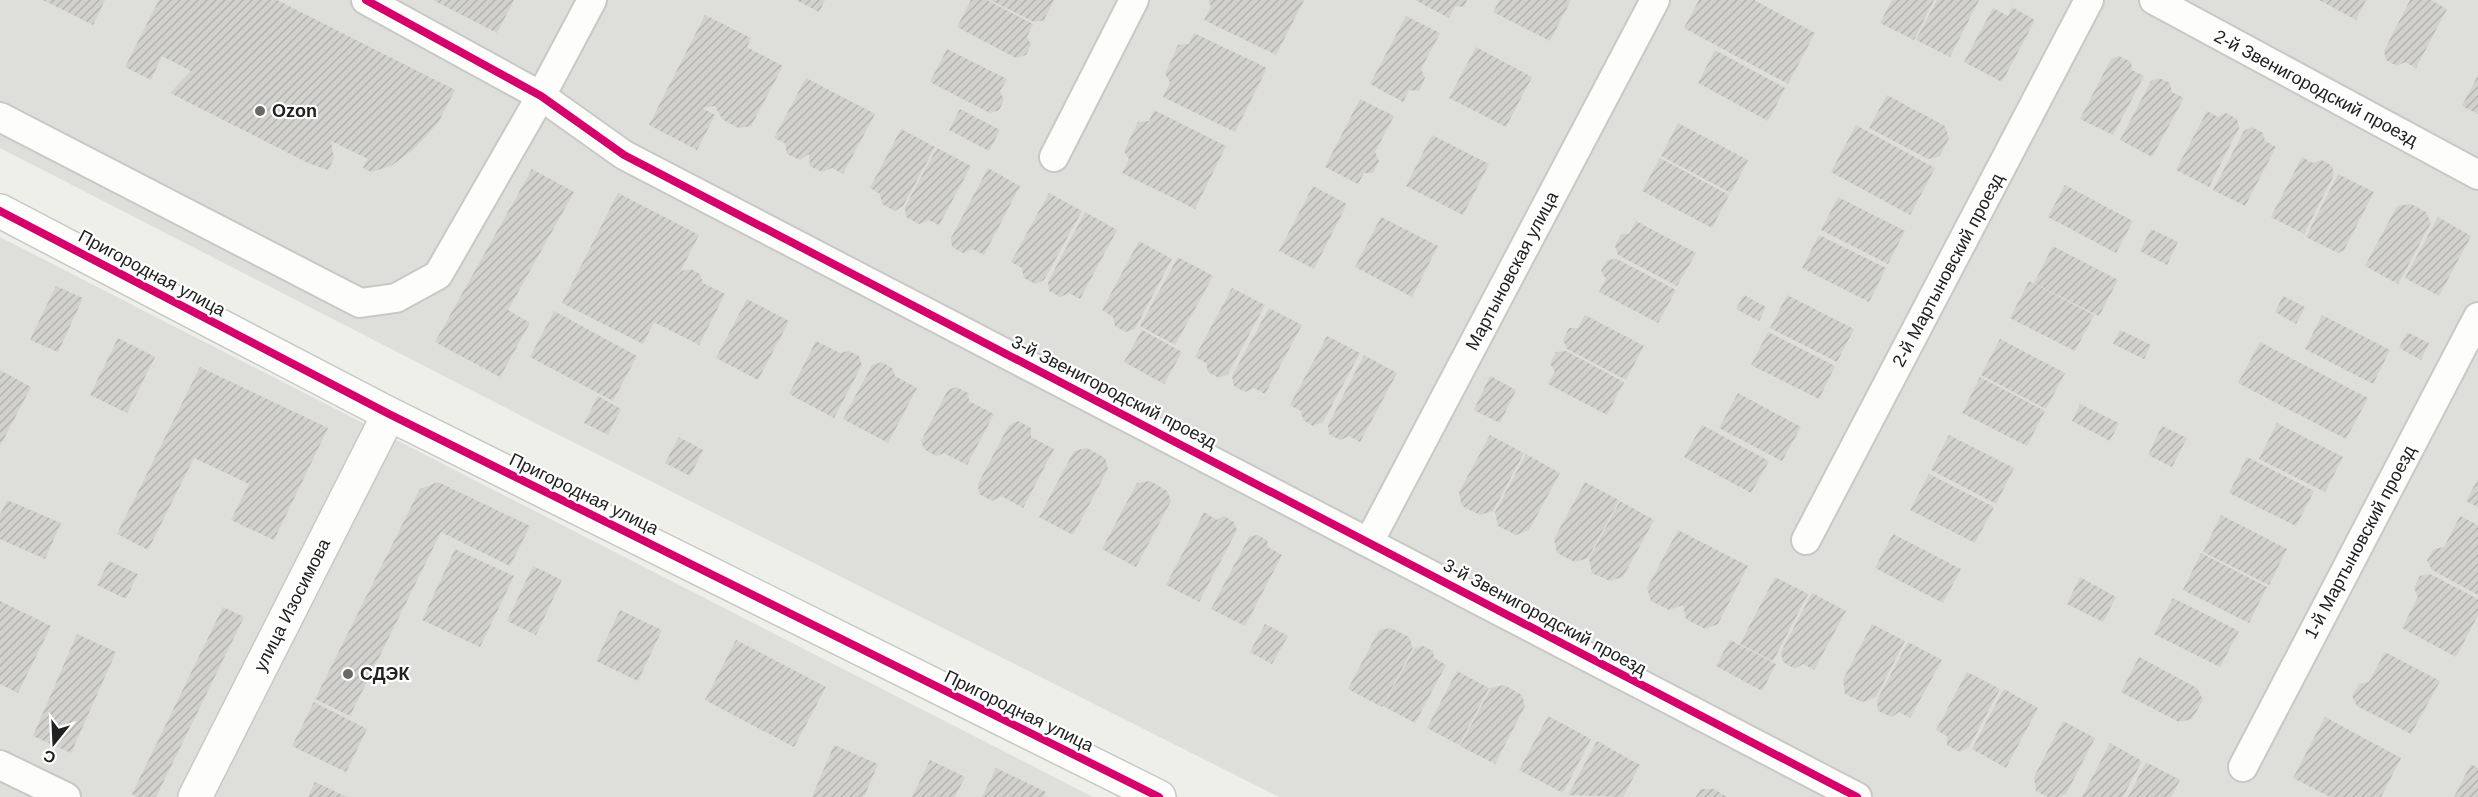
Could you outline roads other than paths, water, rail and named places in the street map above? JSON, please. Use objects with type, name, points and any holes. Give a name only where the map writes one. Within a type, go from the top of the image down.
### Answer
[{"type":"street","name":"3-й Звенигородский проезд","points":[[366,0],[541,96],[624,155],[1857,797]]},
{"type":"street","points":[[0,117],[360,303],[396,298],[438,275],[541,96],[592,0]]},
{"type":"street","points":[[1054,157],[1134,0]]},
{"type":"street","name":"Мартыновская улица","points":[[1369,542],[1655,0]]},
{"type":"street","name":"2-й Мартыновский проезд","points":[[1806,540],[2090,0]]},
{"type":"street","name":"2-й Звенигородский проезд","points":[[2154,0],[2478,175]]},
{"type":"street","name":"Пригородная улица","points":[[0,211],[389,414],[1158,797]]},
{"type":"street","name":"1-й Мартыновский проезд","points":[[2243,767],[2478,317]]},
{"type":"street","name":"улица Изосимова","points":[[195,797],[389,414]]},
{"type":"street","points":[[0,765],[66,797]]},
{"type":"place","name":"Ozon","points":[[260,111]]},
{"type":"place","name":"СДЭК","points":[[348,674]]}]
